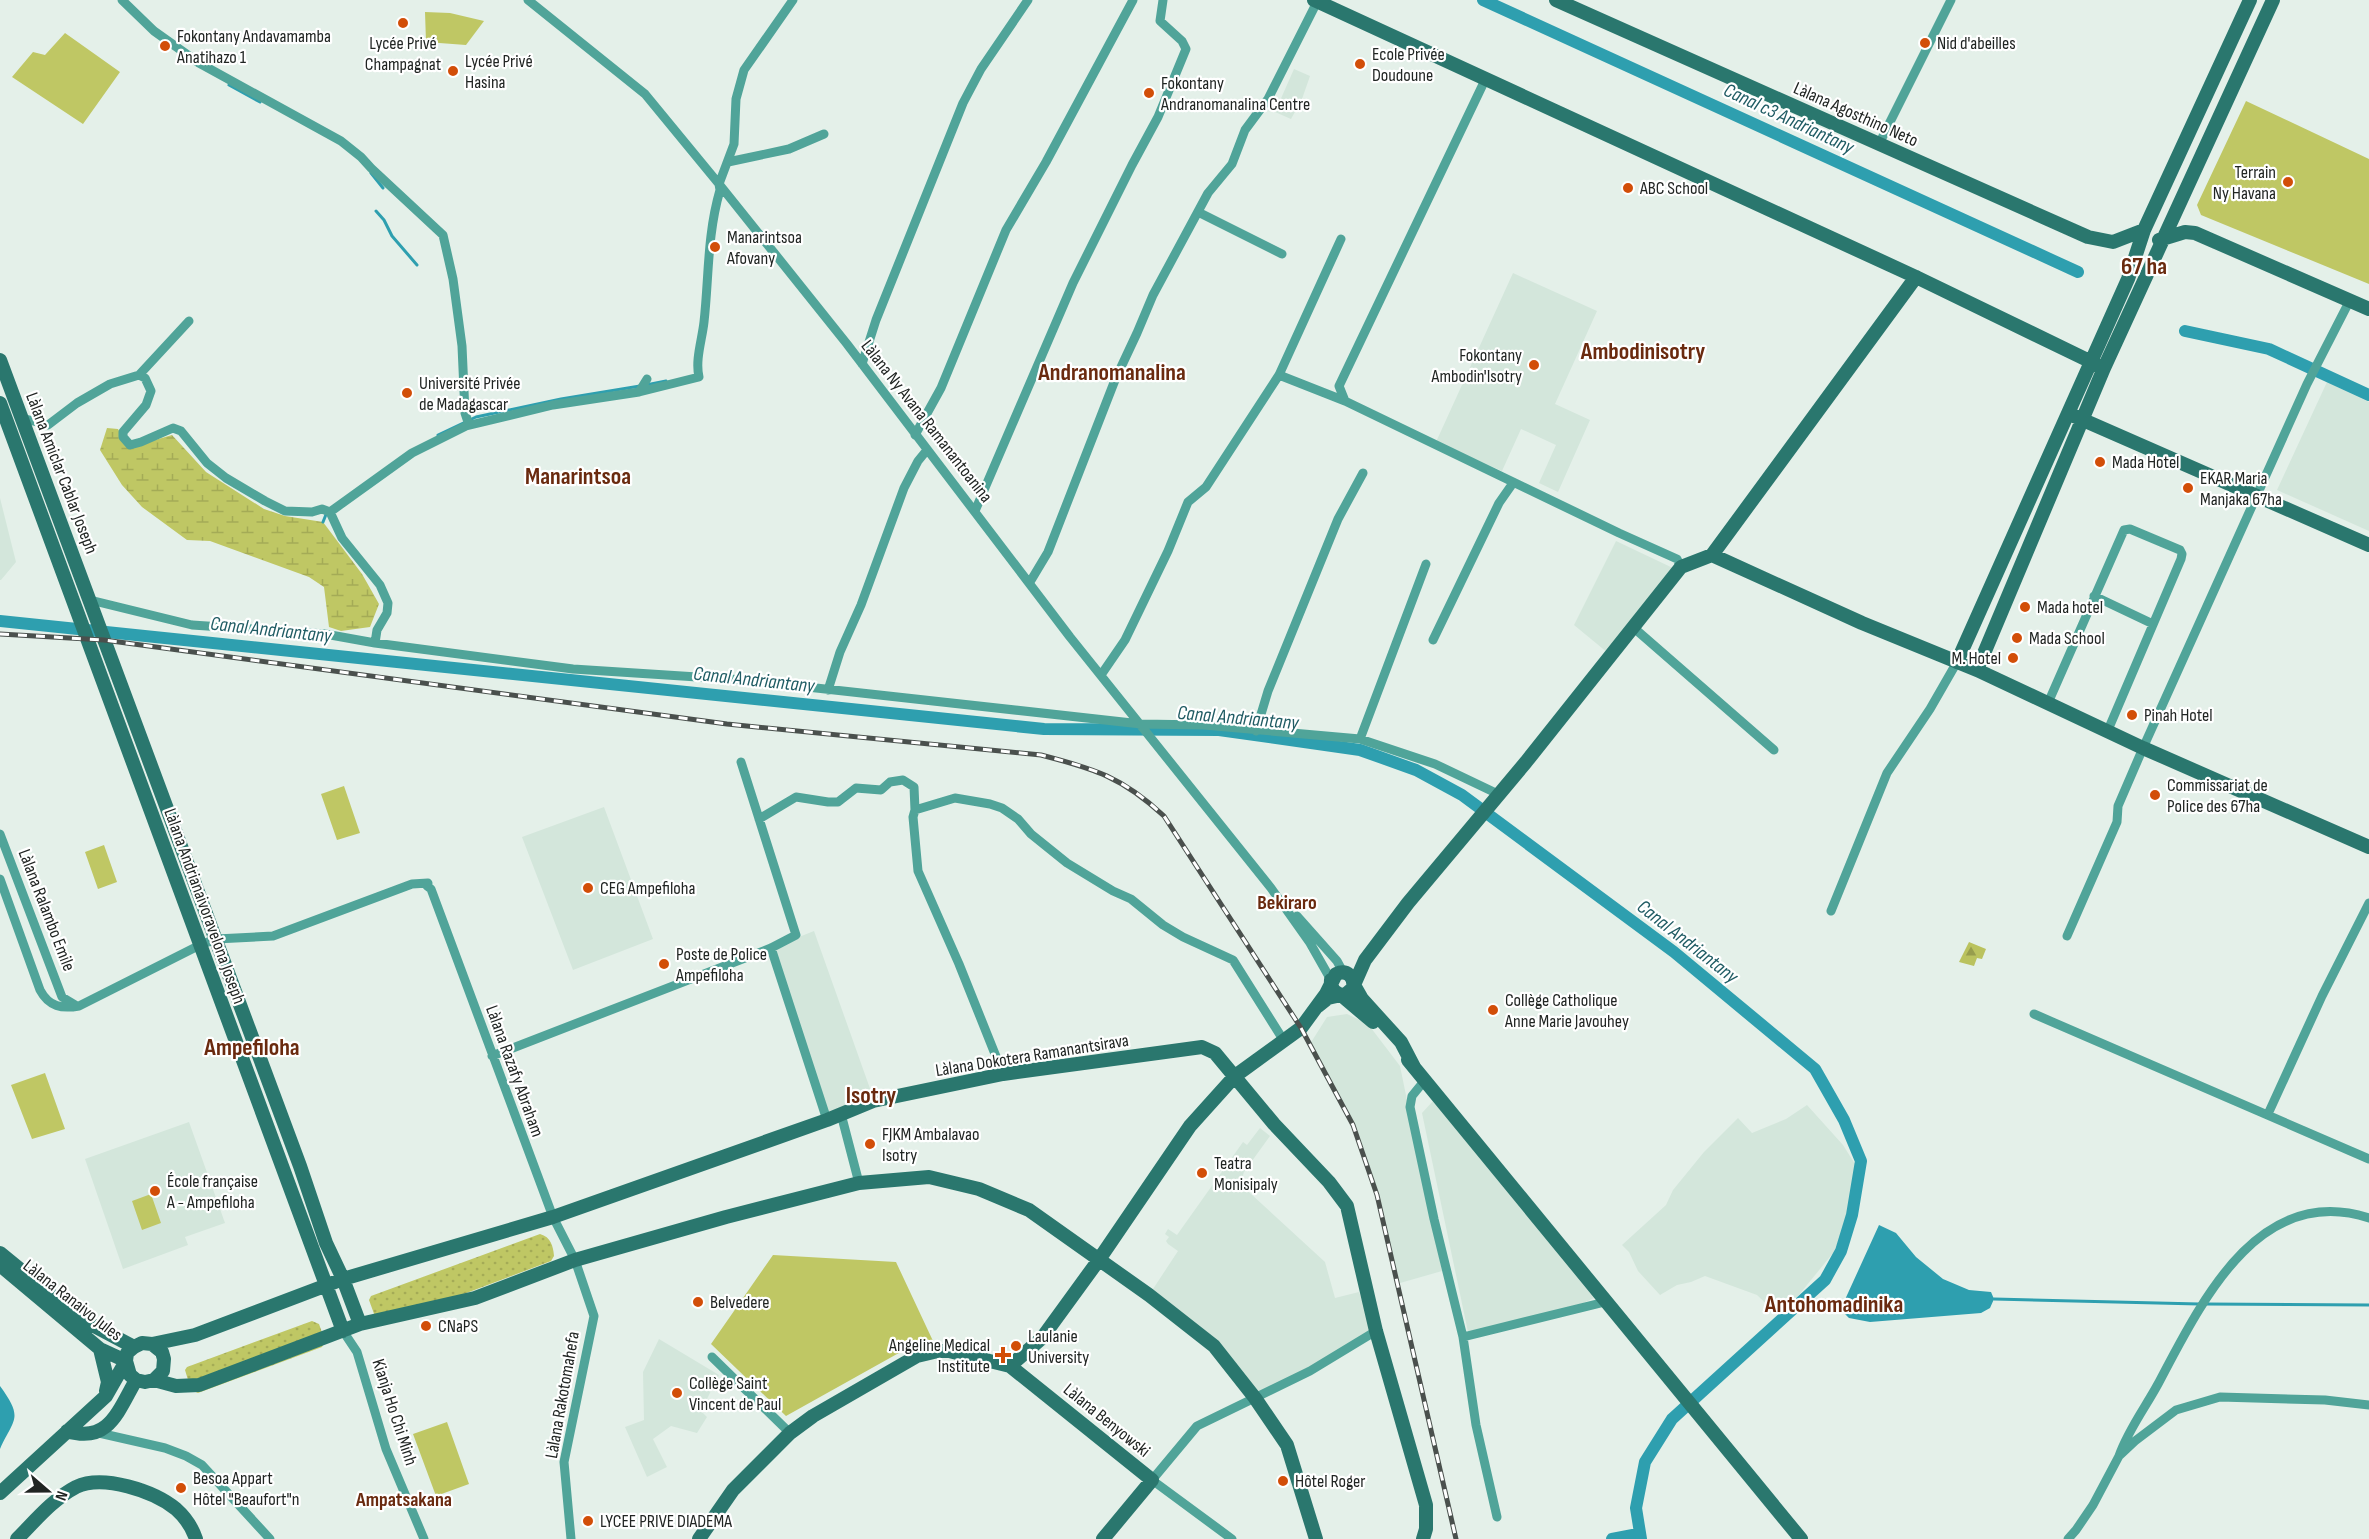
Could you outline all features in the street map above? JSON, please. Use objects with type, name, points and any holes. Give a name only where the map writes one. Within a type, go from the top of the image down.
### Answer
[{"type":"street","points":[[122,0],[154,32],[199,63],[341,141],[443,235],[453,279],[462,346],[465,413],[469,425]]},
{"type":"street","name":"Làlana Ny Avana Ramanantoanina","points":[[528,0],[645,94],[862,364],[1101,675],[1271,888]]},
{"type":"street","points":[[140,375],[145,378],[151,391],[146,405],[123,432],[127,443],[130,445],[141,442],[173,428],[181,431],[207,463],[226,478],[285,511],[312,512],[326,511],[412,453],[469,425],[554,400],[639,392],[699,377],[710,232],[720,190],[719,184],[734,144],[736,99],[744,70],[793,0]]},
{"type":"street","points":[[862,364],[880,309],[963,103],[981,69],[1028,0]]},
{"type":"street","points":[[915,435],[941,388],[1006,230],[1046,162],[1133,0]]},
{"type":"street","points":[[975,511],[1073,283],[1127,173],[1158,117],[1186,49],[1182,41],[1160,21],[1163,0]]},
{"type":"street","name":"Làlana Agosthino Neto","points":[[1556,0],[2088,237],[2113,242],[2144,230]]},
{"type":"street","points":[[1879,144],[1951,0]]},
{"type":"street","points":[[1831,911],[1887,773],[1930,709],[1957,662],[2128,279],[2144,230],[2250,0]]},
{"type":"street","points":[[1977,670],[2104,368],[2273,0]]},
{"type":"street","points":[[1030,582],[1048,552],[1115,381],[1153,295],[1208,193],[1232,164],[1245,130],[1268,99],[1316,1],[1916,277],[2104,368]]},
{"type":"street","points":[[1345,401],[1339,386],[1485,80]]},
{"type":"street","points":[[728,162],[789,149],[824,134]]},
{"type":"street","points":[[2180,200],[2180,211],[2195,233]]},
{"type":"street","points":[[1198,212],[1282,254]]},
{"type":"street","points":[[2144,230],[2152,243],[2186,232],[2195,233],[2369,309]]},
{"type":"street","points":[[1101,675],[1125,640],[1168,551],[1188,502],[1206,487],[1279,375],[1341,239]]},
{"type":"street","points":[[1318,1006],[1328,998],[1351,991],[1365,960],[1408,903],[1634,628],[1681,567],[1712,555],[1916,277]]},
{"type":"street","points":[[2067,936],[2117,822],[2118,806],[2143,748],[2320,355],[2349,302]]},
{"type":"street","points":[[22,418],[48,425],[77,403],[110,384],[140,375],[189,321]]},
{"type":"street","name":"Làlana Amiclar Cablar Joseph","points":[[0,360],[104,640]]},
{"type":"street","points":[[1279,375],[1345,401],[1513,483],[1677,559],[1681,567]]},
{"type":"street","points":[[639,392],[647,379]]},
{"type":"street","name":"Làlana Amiclar Cablar Joseph","points":[[0,403],[88,640]]},
{"type":"street","points":[[2067,413],[2369,545]]},
{"type":"street","points":[[828,690],[840,652],[861,605],[904,488],[918,461],[927,450]]},
{"type":"street","points":[[1256,731],[1268,691],[1334,530],[1364,473]]},
{"type":"street","points":[[1432,640],[1499,503],[1513,483]]},
{"type":"street","points":[[326,511],[342,538],[380,585],[388,603],[387,613],[377,630],[375,643]]},
{"type":"street","points":[[2048,703],[2126,529],[2180,550],[2181,560],[2108,730]]},
{"type":"street","points":[[1712,555],[1863,623],[1977,670],[2143,748],[2369,847]]},
{"type":"street","points":[[1360,739],[1426,564]]},
{"type":"street","points":[[2094,596],[2153,624]]},
{"type":"street","points":[[90,600],[192,625],[305,632],[573,669],[744,680],[1141,724],[1204,725],[1360,739],[1435,764],[1498,794]]},
{"type":"street","points":[[1634,628],[1774,750]]},
{"type":"street","name":"Làlana Andrianaivoravelona Joseph","points":[[88,640],[325,1286]]},
{"type":"street","name":"Làlana Andrianaivoravelona Joseph","points":[[104,640],[327,1243],[350,1278]]},
{"type":"street","points":[[492,1056],[771,948],[796,935],[741,762]]},
{"type":"street","points":[[759,819],[796,797],[838,802],[856,788],[881,790],[890,783],[903,780],[914,787],[913,817],[918,871],[959,964],[1003,1074]]},
{"type":"street","points":[[915,810],[955,798],[1002,808],[1018,819],[1031,834],[1067,863],[1113,891],[1131,899],[1163,925],[1183,937],[1233,960],[1284,1041]]},
{"type":"street","name":"Làlana Ralambo Emile","points":[[0,834],[62,997],[70,1004],[79,1006]]},
{"type":"street","points":[[0,879],[45,1000],[56,1006],[67,1008],[79,1006],[216,939]]},
{"type":"street","name":"Làlana Razafy Abraham","points":[[216,939],[273,936],[412,884],[428,883],[426,886],[431,890],[553,1217],[575,1260]]},
{"type":"street","points":[[1271,888],[1320,941],[1343,972],[1350,975],[1362,999],[1401,1042],[1414,1067]]},
{"type":"street","points":[[1271,888],[1310,943],[1331,980],[1334,991],[1377,1026],[1414,1067],[1674,1387],[1801,1539]]},
{"type":"street","points":[[2268,1114],[2322,996],[2369,903]]},
{"type":"street","points":[[771,948],[827,1120]]},
{"type":"street","points":[[699,1539],[733,1490],[790,1433],[813,1416],[917,1356],[949,1351],[1010,1366],[1042,1338],[1098,1261],[1190,1126],[1235,1076],[1301,1028],[1326,994],[1336,974],[1354,968],[1365,960]]},
{"type":"street","points":[[2034,1014],[2369,1158]]},
{"type":"street","name":"Làlana Dokotera Ramanantsirava","points":[[350,1278],[553,1217],[827,1120],[873,1101],[1003,1074],[1202,1047],[1215,1053],[1274,1124],[1329,1182],[1347,1206],[1376,1331],[1426,1505],[1426,1529],[1423,1539]]},
{"type":"street","points":[[1425,1080],[1412,1096],[1410,1107],[1462,1337],[1476,1425],[1497,1517]]},
{"type":"street","points":[[841,1114],[859,1183]]},
{"type":"street","points":[[126,1361],[130,1375],[136,1380],[145,1382],[154,1380],[176,1386],[199,1385],[360,1324],[475,1298],[575,1260],[726,1216],[859,1183],[928,1177],[979,1189],[1029,1210],[1149,1295],[1209,1342],[1255,1398],[1287,1445],[1316,1539]]},
{"type":"street","points":[[2068,1539],[2093,1505],[2128,1434],[2192,1322],[2226,1271],[2257,1237],[2278,1223],[2318,1210],[2344,1212],[2369,1218]]},
{"type":"street","name":"Làlana Ranaivo Jules","points":[[0,1253],[81,1319],[134,1347]]},
{"type":"street","name":"Làlana Rakotomahefa","points":[[571,1539],[564,1462],[594,1316],[575,1260]]},
{"type":"street","name":"Làlana Ranaivo Jules","points":[[0,1266],[100,1349],[126,1361]]},
{"type":"street","points":[[0,1493],[106,1396],[126,1361],[127,1353],[142,1343],[152,1344],[195,1335],[350,1278],[360,1324]]},
{"type":"street","name":"Kianja Ho Chi Minh","points":[[325,1286],[343,1331],[357,1352],[386,1449],[424,1539]]},
{"type":"street","points":[[1462,1337],[1605,1302]]},
{"type":"street","points":[[1103,1539],[1197,1426],[1310,1371],[1376,1331]]},
{"type":"street","points":[[152,1344],[162,1353],[164,1359],[163,1371],[154,1380]]},
{"type":"street","points":[[100,1349],[108,1382],[106,1396]]},
{"type":"street","points":[[712,1357],[790,1433]]},
{"type":"street","name":"Làlana Benyowski","points":[[1010,1366],[1152,1480]]},
{"type":"street","points":[[99,1433],[112,1422],[136,1380]]},
{"type":"street","points":[[2119,1456],[2176,1410],[2220,1397],[2325,1400],[2369,1405]]},
{"type":"street","points":[[112,1422],[124,1438]]},
{"type":"street","points":[[67,1431],[78,1435],[99,1433],[124,1438],[186,1456],[202,1465],[270,1539]]},
{"type":"street","points":[[1152,1480],[1232,1539]]},
{"type":"street","points":[[17,1539],[58,1498],[77,1486],[105,1481],[118,1483],[160,1499],[185,1518],[192,1536]]},
{"type":"shaded area","points":[[1294,69],[1310,76],[1302,99],[1291,119],[1275,112]]},
{"type":"shaded area","points":[[1513,273],[1597,311],[1555,404],[1590,420],[1558,492],[1539,483],[1556,445],[1521,429],[1502,471],[1436,442]]},
{"type":"shaded area","points":[[2327,382],[2369,402],[2369,531],[2277,490]]},
{"type":"shaded area","points":[[0,498],[16,562],[1,580],[0,580]]},
{"type":"shaded area","points":[[1616,541],[1675,569],[1608,653],[1574,625]]},
{"type":"shaded area","name":"CEG Ampefiloha","points":[[604,807],[653,939],[573,970],[522,837]]},
{"type":"shaded area","name":"Isotry","points":[[814,931],[873,1097],[827,1116],[774,947]]},
{"type":"shaded area","points":[[1347,1014],[1368,1024],[1400,1066],[1442,1271],[1400,1283],[1377,1195],[1353,1125],[1310,1044],[1327,1017]]},
{"type":"shaded area","points":[[1433,1101],[1594,1298],[1562,1313],[1468,1332],[1422,1113]]},
{"type":"shaded area","points":[[1807,1105],[1843,1145],[1855,1164],[1854,1196],[1849,1218],[1833,1253],[1798,1296],[1776,1313],[1757,1295],[1705,1276],[1677,1285],[1660,1295],[1638,1271],[1629,1252],[1622,1245],[1666,1205],[1673,1190],[1704,1152],[1738,1118],[1752,1133],[1786,1119]]},
{"type":"shaded area","name":"École française A - Ampefiloha","points":[[189,1122],[225,1223],[185,1237],[188,1245],[123,1269],[85,1159]]},
{"type":"shaded area","points":[[1260,1128],[1270,1136],[1244,1172],[1240,1184],[1325,1262],[1335,1298],[1359,1292],[1373,1331],[1259,1395],[1228,1353],[1153,1289],[1178,1251],[1166,1241],[1169,1237],[1165,1234],[1168,1229],[1177,1235],[1243,1142],[1247,1145]]},
{"type":"shaded area","name":"Collège Saint Vincent de Paul","points":[[659,1339],[719,1375],[701,1411],[707,1417],[697,1433],[671,1426],[653,1439],[667,1467],[647,1477],[625,1427],[644,1420],[643,1372]]},
{"type":"green space","points":[[425,12],[450,13],[484,21],[466,45],[426,42]]},
{"type":"green space","points":[[65,33],[120,72],[83,124],[12,77],[33,52],[45,55]]},
{"type":"green space","name":"Terrain Ny Havana","points":[[2246,101],[2369,159],[2369,284],[2201,215],[2197,205]]},
{"type":"green space","points":[[107,428],[118,429],[126,444],[138,445],[172,435],[206,472],[264,509],[285,516],[323,522],[362,574],[379,604],[370,627],[341,631],[329,627],[324,587],[309,577],[210,541],[187,540],[142,507],[122,485],[100,450]]},
{"type":"green space","points":[[344,786],[360,833],[337,840],[321,794]]},
{"type":"green space","points":[[104,845],[117,882],[98,889],[85,852]]},
{"type":"green space","points":[[1969,942],[1986,949],[1982,959],[1977,958],[1974,966],[1959,962]]},
{"type":"green space","points":[[45,1073],[65,1129],[32,1139],[11,1085]]},
{"type":"green space","points":[[151,1194],[161,1223],[142,1230],[132,1201]]},
{"type":"green space","points":[[540,1234],[547,1237],[552,1245],[554,1256],[551,1261],[382,1325],[377,1322],[369,1300],[371,1296]]},
{"type":"green space","points":[[773,1255],[896,1262],[933,1341],[897,1354],[786,1416],[711,1344]]},
{"type":"green space","points":[[312,1321],[319,1324],[325,1341],[322,1347],[198,1393],[191,1390],[185,1370],[187,1367]]},
{"type":"green space","points":[[447,1422],[469,1484],[436,1496],[413,1434]]},
{"type":"water","points":[[1879,1225],[1896,1233],[1916,1257],[1943,1279],[1969,1290],[1991,1292],[1994,1299],[1990,1308],[1981,1313],[1870,1322],[1849,1318],[1843,1312],[1843,1304]]},
{"type":"water","points":[[0,1386],[12,1405],[14,1418],[0,1449]]},
{"type":"waterway","name":"Canal c3 Andriantany","points":[[1483,0],[2078,272]]},
{"type":"waterway","points":[[229,85],[260,102]]},
{"type":"waterway","points":[[371,173],[383,188]]},
{"type":"waterway","points":[[376,211],[384,220],[392,236],[417,265]]},
{"type":"waterway","points":[[2185,331],[2269,349],[2369,395]]},
{"type":"waterway","points":[[646,385],[666,381]]},
{"type":"waterway","points":[[438,435],[476,417],[561,399],[640,386]]},
{"type":"waterway","points":[[323,522],[327,512]]},
{"type":"waterway","name":"Canal Andriantany","points":[[0,621],[1044,729],[1219,730],[1360,750],[1416,770],[1462,795],[1674,952],[1815,1069],[1844,1120],[1861,1161],[1852,1215],[1841,1251],[1825,1280],[1672,1419],[1645,1462],[1636,1508],[1641,1539]]},
{"type":"waterway","points":[[1994,1299],[2199,1304]]},
{"type":"waterway","points":[[2206,1304],[2369,1305]]},
{"type":"waterway","name":"Canal Andriantany","points":[[1612,1539],[1638,1534]]},
{"type":"railway","points":[[0,634],[104,640],[727,724],[1041,755],[1093,770],[1121,783],[1164,816],[1301,1028],[1353,1125],[1377,1195],[1456,1539]]},
{"type":"place","name":"Lycée Privé Champagnat","points":[[403,23]]},
{"type":"place","name":"Nid d'abeilles","points":[[1925,43]]},
{"type":"place","name":"Fokontany Andavamamba Anatihazo 1","points":[[165,46]]},
{"type":"place","name":"Ecole Privée Doudoune","points":[[1360,64]]},
{"type":"place","name":"Lycée Privé Hasina","points":[[453,71]]},
{"type":"place","name":"Fokontany Andranomanalina Centre","points":[[1149,93]]},
{"type":"place","name":"Terrain Ny Havana","points":[[2288,182]]},
{"type":"place","name":"ABC School","points":[[1628,188]]},
{"type":"place","name":"Manarintsoa Afovany","points":[[715,247]]},
{"type":"place","name":"Fokontany Ambodin'Isotry","points":[[1534,365]]},
{"type":"place","name":"Université Privée de Madagascar","points":[[407,393]]},
{"type":"place","name":"Mada Hotel","points":[[2100,462]]},
{"type":"place","name":"EKAR Maria Manjaka 67ha","points":[[2188,488]]},
{"type":"place","name":"Mada hotel","points":[[2025,607]]},
{"type":"place","name":"Mada School","points":[[2017,638]]},
{"type":"place","name":"M. Hotel","points":[[2013,658]]},
{"type":"place","name":"Pinah Hotel","points":[[2132,715]]},
{"type":"place","name":"Commissariat de Police des 67ha","points":[[2155,795]]},
{"type":"place","name":"CEG Ampefiloha","points":[[588,888]]},
{"type":"place","name":"Poste de Police Ampefiloha","points":[[664,964]]},
{"type":"place","name":"Collège Catholique Anne Marie Javouhey","points":[[1493,1010]]},
{"type":"place","name":"FJKM Ambalavao Isotry","points":[[870,1144]]},
{"type":"place","name":"Teatra Monisipaly","points":[[1202,1173]]},
{"type":"place","name":"École française A - Ampefiloha","points":[[155,1191]]},
{"type":"place","name":"Belvedere","points":[[698,1302]]},
{"type":"place","name":"CNaPS","points":[[426,1326]]},
{"type":"place","name":"Laulanie University","points":[[1016,1346]]},
{"type":"place","name":"Angeline Medical Institute","points":[[1003,1355]]},
{"type":"place","name":"Collège Saint Vincent de Paul","points":[[677,1393]]},
{"type":"place","name":"Hôtel Roger","points":[[1283,1481]]},
{"type":"place","name":"Besoa Appart Hôtel \"Beaufort\"n","points":[[181,1488]]},
{"type":"place","name":"LYCEE PRIVE DIADEMA","points":[[588,1521]]},
{"type":"district","name":"67 ha","points":[[2144,266]]},
{"type":"district","name":"Ambodinisotry","points":[[1643,351]]},
{"type":"district","name":"Andranomanalina","points":[[1112,372]]},
{"type":"district","name":"Manarintsoa","points":[[578,476]]},
{"type":"district","name":"Bekiraro","points":[[1287,902]]},
{"type":"district","name":"Ampefiloha","points":[[252,1047]]},
{"type":"district","name":"Isotry","points":[[871,1095]]},
{"type":"district","name":"Antohomadinika","points":[[1834,1304]]},
{"type":"district","name":"Ampatsakana","points":[[404,1499]]}]
